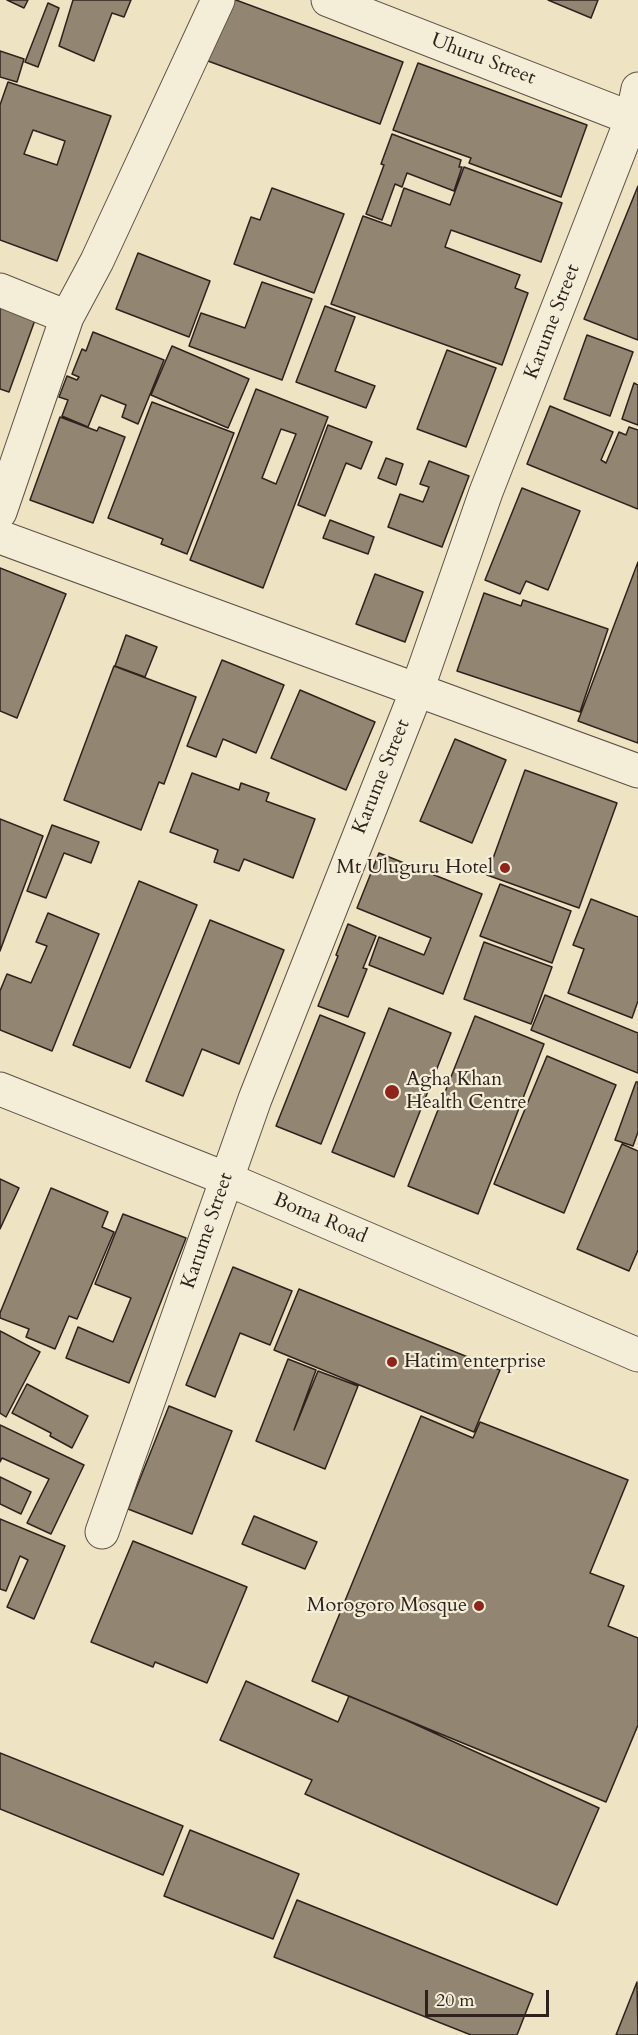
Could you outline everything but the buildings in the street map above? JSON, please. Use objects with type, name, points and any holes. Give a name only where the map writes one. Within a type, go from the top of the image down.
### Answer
[{"type":"street","points":[[0,512],[67,317],[97,261],[218,0]]},
{"type":"street","name":"Uhuru Street","points":[[328,0],[636,109]]},
{"type":"street","name":"Karume Street","points":[[102,1532],[255,1099],[417,690],[486,492],[636,109]]},
{"type":"street","points":[[0,290],[67,317]]},
{"type":"street","points":[[0,537],[638,771]]},
{"type":"street","name":"Boma Road","points":[[0,1089],[227,1179],[638,1355]]},
{"type":"place","name":"Mt Uluguru Hotel","points":[[505,868]]},
{"type":"place","name":"Agha Khan Health Centre","points":[[392,1092]]},
{"type":"place","name":"Hatim enterprise","points":[[392,1362]]},
{"type":"place","name":"Morogoro Mosque","points":[[479,1606]]}]
